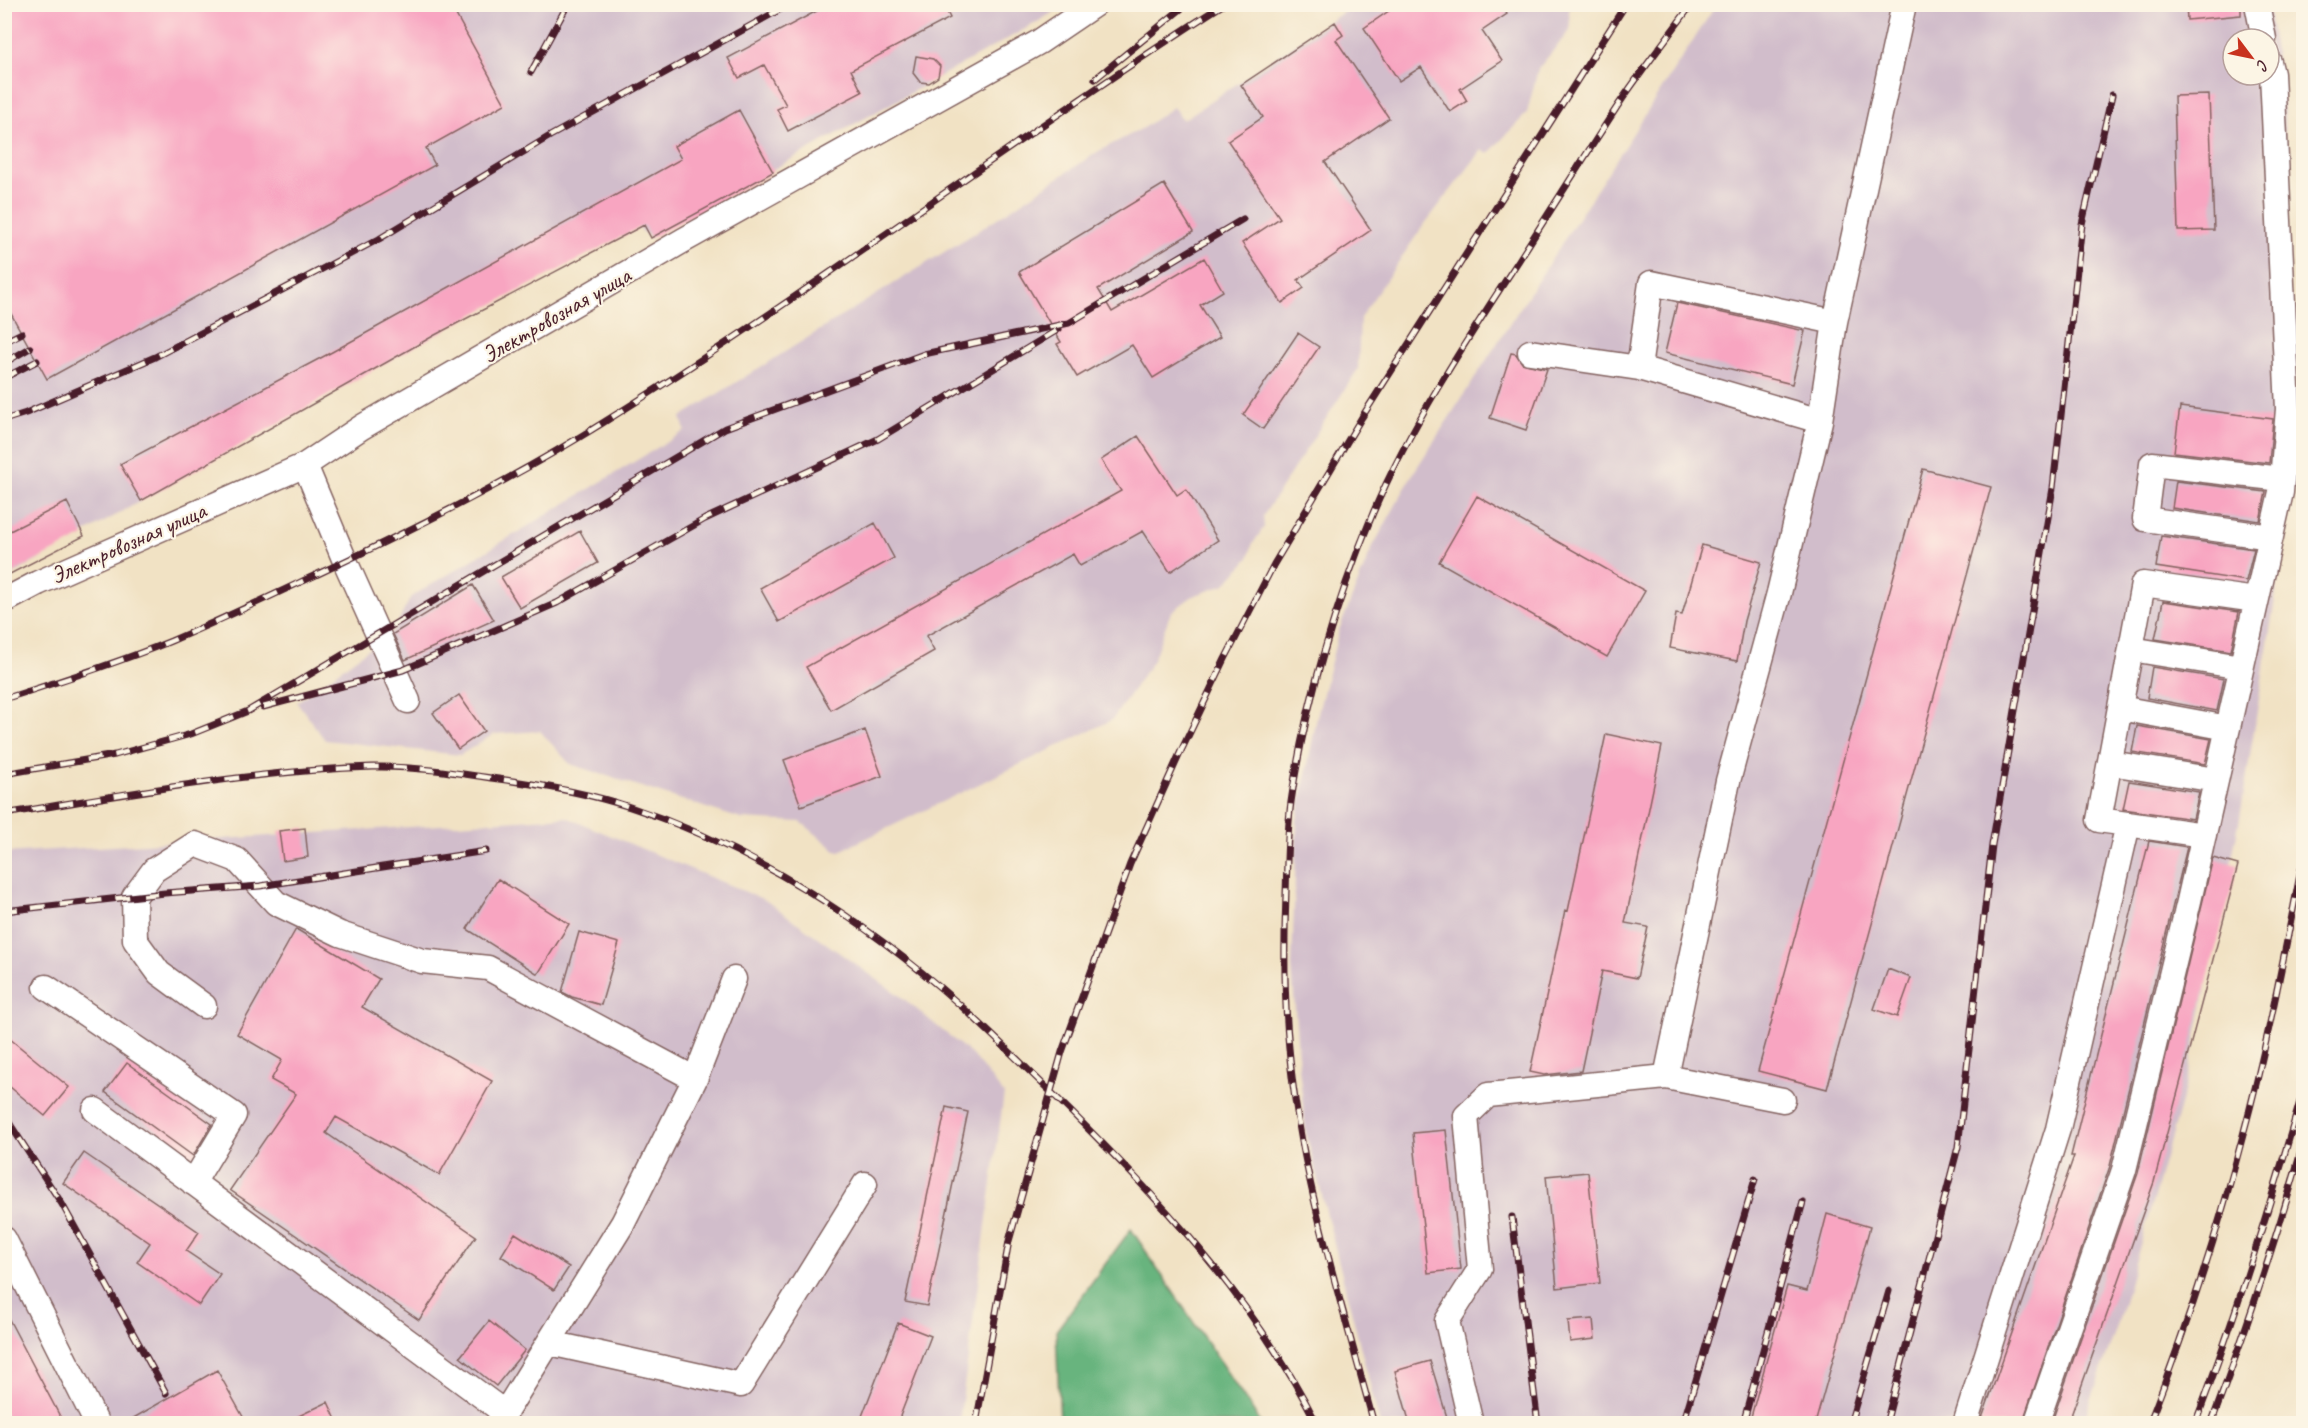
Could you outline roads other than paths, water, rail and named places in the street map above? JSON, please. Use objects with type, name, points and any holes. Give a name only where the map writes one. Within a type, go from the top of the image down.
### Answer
[{"type":"street","name":"Электровозная улица","points":[[4,601],[38,583],[305,465],[362,427],[684,240],[1039,42],[1095,4]]},
{"type":"street","points":[[1666,1077],[1728,781],[1779,593],[1820,421],[1835,322],[1904,4]]},
{"type":"street","points":[[2257,4],[2262,27]]},
{"type":"street","points":[[2036,1424],[2124,1170],[2204,835],[2282,479],[2288,409],[2273,87]]},
{"type":"street","points":[[1639,368],[1651,283],[1835,322]]},
{"type":"street","points":[[1530,352],[1639,368],[1820,421]]},
{"type":"street","points":[[2271,537],[2145,519],[2152,464],[2282,479]]},
{"type":"street","points":[[305,465],[408,701]]},
{"type":"street","points":[[2204,835],[2099,820],[2144,584],[2256,600]]},
{"type":"street","points":[[2131,649],[2241,667]]},
{"type":"street","points":[[2120,708],[2228,728]]},
{"type":"street","points":[[2110,763],[2216,780]]},
{"type":"street","points":[[1965,1424],[2058,1129],[2128,824]]},
{"type":"street","points":[[204,1006],[159,973],[135,940],[134,897],[154,870],[195,844],[237,860],[276,903],[340,934],[422,961],[488,968],[696,1079]]},
{"type":"street","points":[[95,1110],[502,1418],[623,1223],[696,1079],[734,979]]},
{"type":"street","points":[[46,987],[234,1115],[194,1183]]},
{"type":"street","points":[[1471,1424],[1447,1321],[1480,1269],[1466,1116],[1488,1095],[1666,1077],[1783,1100]]},
{"type":"street","points":[[550,1343],[741,1385],[865,1184]]},
{"type":"street","points":[[4,1239],[97,1424]]},
{"type":"railway","points":[[454,11],[465,4]]},
{"type":"railway","points":[[531,72],[568,4]]},
{"type":"railway","points":[[4,420],[26,413],[155,357],[379,239],[550,136],[790,4]]},
{"type":"railway","points":[[1095,79],[1187,4]]},
{"type":"railway","points":[[4,699],[130,657],[208,625],[392,539],[533,465],[601,424],[759,321],[1145,55],[1224,4]]},
{"type":"railway","points":[[976,1424],[1009,1241],[1062,1052],[1130,864],[1181,751],[1274,564],[1362,417],[1626,4]]},
{"type":"railway","points":[[1374,1424],[1312,1191],[1294,1096],[1289,1048],[1285,952],[1288,836],[1291,802],[1304,730],[1323,655],[1346,582],[1373,513],[1404,447],[1460,352],[1606,124],[1692,4]]},
{"type":"railway","points":[[1886,1424],[1958,1147],[1992,845],[2053,488],[2082,224],[2112,95]]},
{"type":"railway","points":[[4,774],[115,755],[191,734],[248,711],[725,428],[924,354],[1069,323],[1243,219]]},
{"type":"railway","points":[[263,707],[403,670],[557,603],[705,519],[878,439],[1059,329]]},
{"type":"railway","points":[[4,342],[22,333]]},
{"type":"railway","points":[[4,363],[30,348]]},
{"type":"railway","points":[[4,378],[37,361]]},
{"type":"railway","points":[[4,814],[234,778],[327,769],[402,767],[526,783],[578,793],[630,807],[719,843],[805,889],[885,944],[960,1005],[1017,1059],[1089,1129],[1198,1247],[1263,1332],[1317,1424]]},
{"type":"railway","points":[[4,911],[165,893],[260,886],[486,851]]},
{"type":"railway","points":[[2149,1424],[2201,1281],[2223,1208],[2268,1031],[2304,855]]},
{"type":"railway","points":[[2195,1424],[2253,1257],[2304,1088]]},
{"type":"railway","points":[[4,1115],[62,1204],[166,1393]]},
{"type":"railway","points":[[2211,1424],[2260,1284],[2304,1141]]},
{"type":"railway","points":[[1683,1424],[1755,1179]]},
{"type":"railway","points":[[1743,1424],[1803,1202]]},
{"type":"railway","points":[[1512,1217],[1538,1424]]},
{"type":"railway","points":[[1850,1424],[1889,1291]]}]
